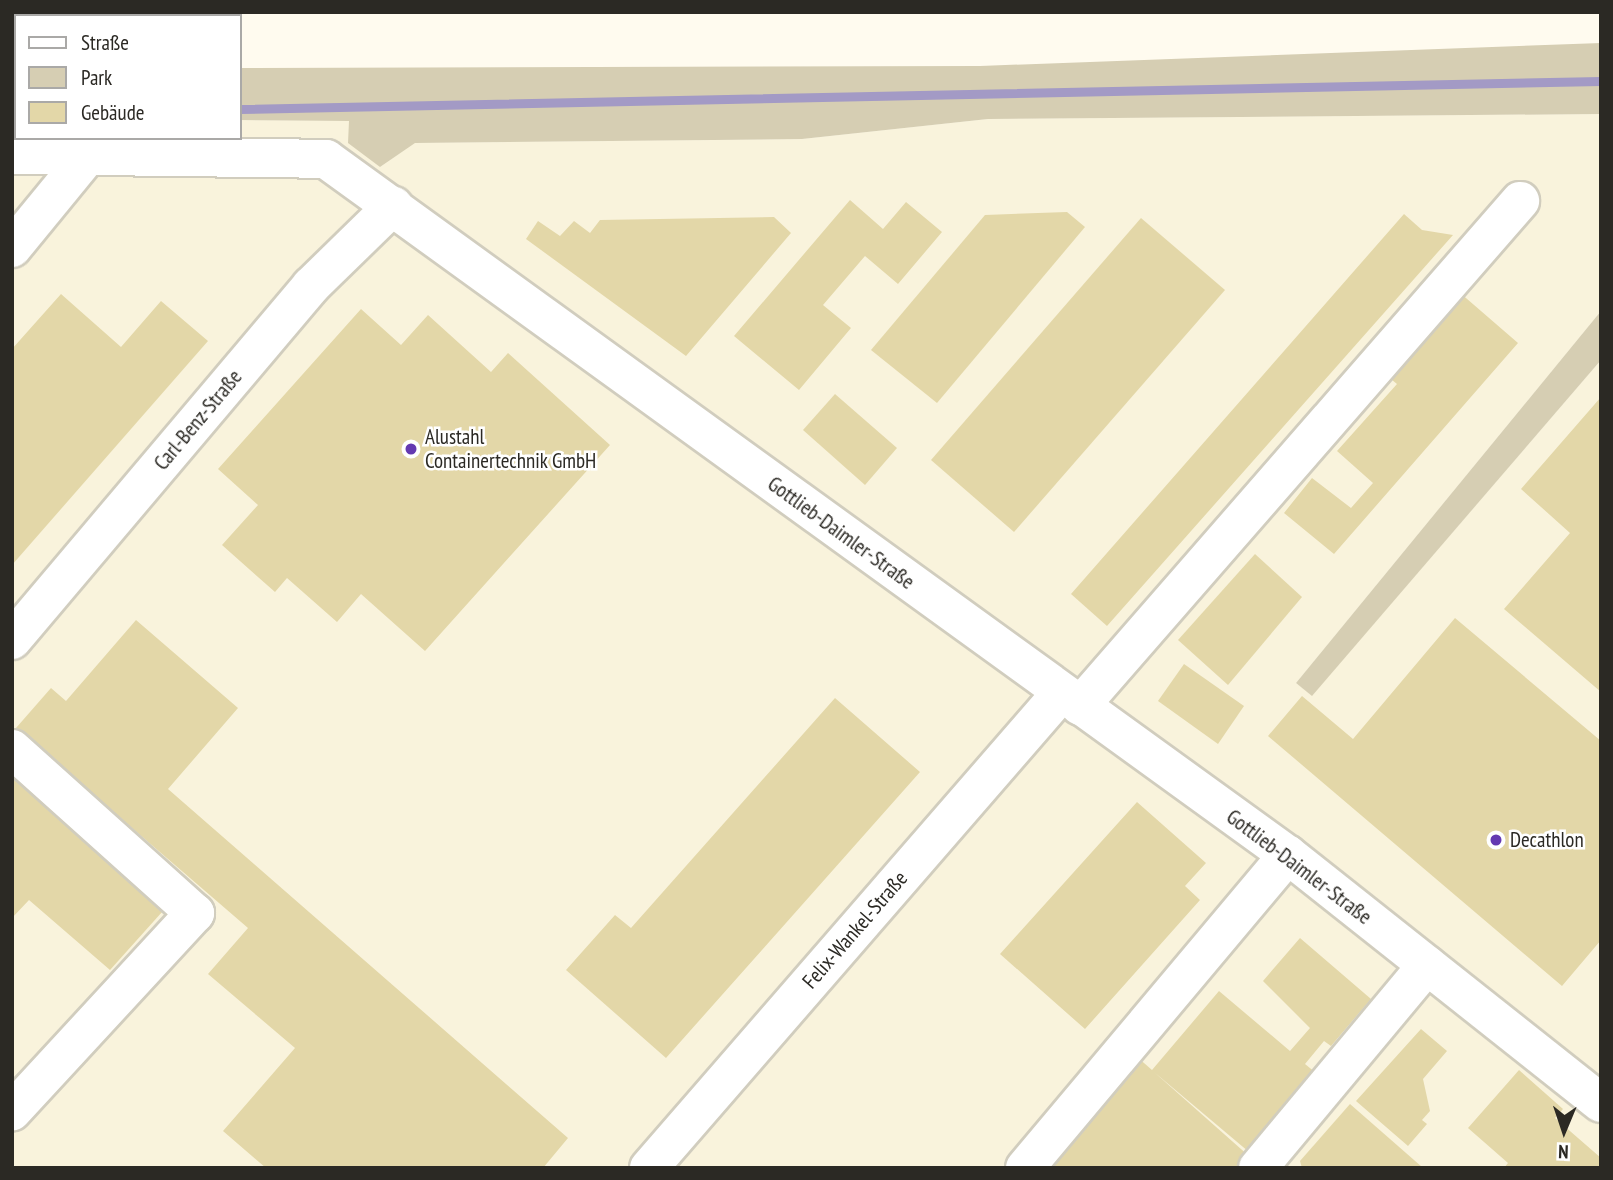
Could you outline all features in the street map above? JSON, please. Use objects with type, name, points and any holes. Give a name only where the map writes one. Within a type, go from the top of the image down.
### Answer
[{"type":"street","name":"Gottlieb-Daimler-Straße","points":[[12,155],[326,159],[1288,855],[1601,1103]]},
{"type":"street","points":[[12,248],[88,155]]},
{"type":"street","name":"Felix-Wankel-Straße","points":[[649,1168],[1520,201]]},
{"type":"street","name":"Carl-Benz-Straße","points":[[12,640],[311,286],[393,206]]},
{"type":"street","points":[[12,749],[195,913],[12,1111]]},
{"type":"street","points":[[1025,1168],[1288,855]]},
{"type":"street","points":[[1258,1168],[1427,965]]},
{"type":"shaded area","points":[[1601,114],[1601,311],[1296,683],[1312,695],[1601,360],[1601,1168],[12,1168],[12,119],[14,140],[242,140],[242,120],[350,121],[380,167],[414,143],[802,139],[988,119]]},
{"type":"green space","points":[[1601,43],[1601,114],[988,119],[802,139],[415,143],[380,167],[348,143],[349,121],[242,120],[242,68],[980,66]]},
{"type":"green space","points":[[1601,311],[1601,360],[1312,696],[1296,683]]},
{"type":"building","points":[[850,200],[883,229],[906,202],[942,232],[898,284],[865,256],[823,305],[851,328],[799,390],[734,336]]},
{"type":"building","points":[[1067,212],[1085,227],[937,403],[871,350],[985,215]]},
{"type":"building","points":[[1404,214],[1422,230],[1453,235],[1107,626],[1071,594]]},
{"type":"building","points":[[774,217],[791,233],[686,356],[526,239],[538,221],[560,236],[574,221],[590,233],[600,220]]},
{"type":"building","points":[[1141,218],[1225,290],[1014,532],[931,460]]},
{"type":"building","points":[[1459,292],[1518,343],[1334,554],[1284,513],[1312,478],[1351,508],[1373,483],[1337,451],[1397,384],[1386,375]]},
{"type":"building","points":[[61,294],[121,347],[161,301],[208,341],[12,565],[12,349]]},
{"type":"building","name":"Alustahl Containertechnik GmbH","points":[[361,309],[401,345],[428,315],[491,372],[508,353],[610,445],[425,651],[361,594],[337,622],[287,578],[275,592],[222,545],[258,505],[218,469]]},
{"type":"building","points":[[835,394],[897,448],[865,485],[803,430]]},
{"type":"building","points":[[1601,397],[1601,692],[1504,609],[1570,533],[1521,489]]},
{"type":"building","points":[[1255,554],[1302,597],[1228,685],[1178,640]]},
{"type":"building","name":"Decathlon","points":[[1455,618],[1601,741],[1601,940],[1562,986],[1268,736],[1302,696],[1353,739]]},
{"type":"building","points":[[136,620],[238,708],[168,789],[568,1138],[543,1168],[266,1168],[223,1131],[295,1048],[208,974],[248,928],[16,728],[51,688],[66,701]]},
{"type":"building","points":[[1184,664],[1244,706],[1218,744],[1158,701]]},
{"type":"building","points":[[835,698],[920,772],[666,1058],[566,970],[615,915],[631,928]]},
{"type":"building","points":[[21,770],[171,902],[110,970],[29,900],[12,918],[12,780]]},
{"type":"building","points":[[1137,802],[1206,863],[1185,886],[1200,900],[1085,1029],[1000,954]]},
{"type":"building","points":[[1300,938],[1371,999],[1331,1046],[1324,1041],[1305,1064],[1316,1073],[1249,1152],[1154,1072],[1250,1157],[1241,1168],[1037,1168],[1136,1056],[1152,1070],[1219,991],[1290,1051],[1310,1028],[1263,981]]},
{"type":"building","points":[[1421,1029],[1447,1051],[1423,1079],[1430,1111],[1422,1120],[1427,1124],[1408,1146],[1356,1101]]},
{"type":"building","points":[[1519,1070],[1563,1109],[1555,1118],[1601,1158],[1601,1168],[1504,1168],[1508,1163],[1468,1128]]},
{"type":"building","points":[[1350,1104],[1423,1168],[1302,1168],[1300,1161]]},
{"type":"waterway","points":[[242,109],[1601,81]]},
{"type":"place","name":"Alustahl Containertechnik GmbH","points":[[411,449]]},
{"type":"place","name":"Decathlon","points":[[1496,840]]}]
